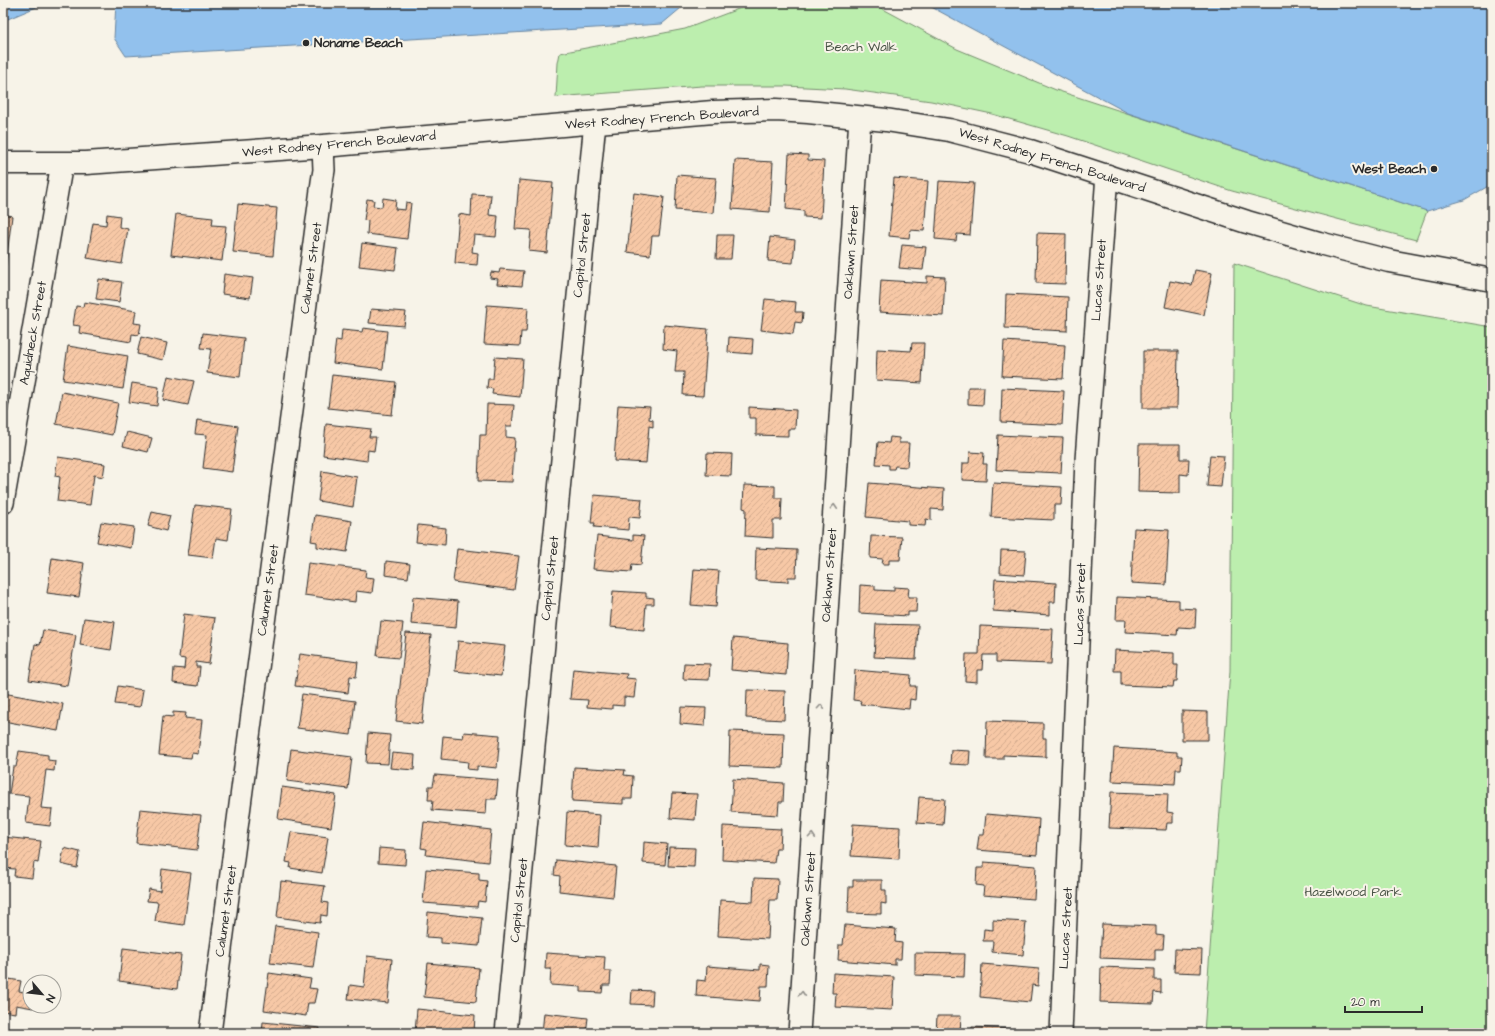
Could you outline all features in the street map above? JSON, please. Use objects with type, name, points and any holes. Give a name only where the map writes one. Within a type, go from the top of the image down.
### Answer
[{"type":"main road","name":"West Rodney French Boulevard","points":[[3,163],[62,163],[323,146],[680,114],[744,110],[776,110],[860,118],[936,128],[976,136],[1030,151],[1269,228],[1355,253],[1492,280]]},
{"type":"street","name":"Oaklawn Street","points":[[799,1033],[860,118]]},
{"type":"street","name":"Capitol Street","points":[[506,1033],[595,122]]},
{"type":"street","name":"Calumet Street","points":[[210,1033],[323,176],[323,146]]},
{"type":"street","name":"Aquidneck Street","points":[[3,503],[62,163]]},
{"type":"street","name":"Lucas Street","points":[[1061,1033],[1086,460],[1107,175]]},
{"type":"green space","name":"Beach Walk","points":[[754,3],[872,3],[957,49],[1056,90],[1427,211],[1416,240],[1232,191],[1068,136],[992,114],[931,101],[845,89],[786,86],[702,86],[556,97],[560,53],[685,29]]},
{"type":"green space","name":"Hazelwood Park","points":[[1234,263],[1367,306],[1492,327],[1492,1033],[1204,1033],[1230,671]]},
{"type":"water","points":[[3,3],[46,3],[3,21]]},
{"type":"water","points":[[116,3],[687,3],[662,24],[126,56],[114,38]]},
{"type":"water","points":[[924,3],[1492,3],[1492,184],[1464,200],[1427,211],[1128,113]]},
{"type":"building","points":[[789,154],[808,155],[808,160],[824,161],[821,218],[804,217],[804,211],[786,209]]},
{"type":"building","points":[[735,160],[773,162],[770,212],[732,209]]},
{"type":"building","points":[[677,175],[716,178],[713,213],[675,210]]},
{"type":"building","points":[[894,178],[928,181],[924,231],[910,230],[909,238],[889,236]]},
{"type":"building","points":[[519,180],[553,183],[547,253],[529,251],[531,230],[515,229]]},
{"type":"building","points":[[939,181],[974,183],[970,235],[957,234],[956,241],[935,239]]},
{"type":"building","points":[[634,193],[664,197],[659,236],[652,236],[650,255],[627,252]]},
{"type":"building","points":[[472,194],[491,195],[489,215],[498,216],[496,237],[474,235],[472,252],[478,253],[477,265],[455,263],[459,214],[471,216]]},
{"type":"building","points":[[383,198],[396,200],[395,209],[405,210],[406,202],[411,203],[407,239],[367,234],[368,221],[364,220],[367,199],[374,200],[373,206],[382,207]]},
{"type":"building","points":[[238,204],[277,208],[273,256],[233,252]]},
{"type":"building","points":[[3,214],[12,216],[4,278],[3,278]]},
{"type":"building","points":[[107,214],[120,216],[119,227],[128,229],[122,264],[87,258],[93,223],[106,225]]},
{"type":"building","points":[[176,214],[213,218],[212,225],[226,226],[222,261],[171,255]]},
{"type":"building","points":[[1037,233],[1066,234],[1065,284],[1036,283]]},
{"type":"building","points":[[717,235],[733,235],[731,259],[716,259]]},
{"type":"building","points":[[770,237],[795,240],[793,263],[768,261]]},
{"type":"building","points":[[362,243],[398,248],[395,270],[359,266]]},
{"type":"building","points":[[902,245],[926,247],[923,270],[899,268]]},
{"type":"building","points":[[500,269],[524,271],[522,286],[497,284],[498,279],[490,278],[491,272],[499,273]]},
{"type":"building","points":[[1195,270],[1212,273],[1204,315],[1165,307],[1170,281],[1192,285]]},
{"type":"building","points":[[224,274],[253,278],[250,298],[222,294]]},
{"type":"building","points":[[927,276],[945,277],[943,316],[879,312],[881,280],[927,283]]},
{"type":"building","points":[[99,279],[122,282],[119,302],[96,299]]},
{"type":"building","points":[[1006,294],[1068,297],[1067,331],[1005,328]]},
{"type":"building","points":[[765,299],[796,302],[795,312],[803,312],[802,323],[795,322],[793,334],[761,330]]},
{"type":"building","points":[[84,302],[136,311],[134,323],[141,324],[139,335],[132,334],[131,342],[79,333],[80,326],[73,325],[76,306],[83,307]]},
{"type":"building","points":[[487,305],[528,308],[526,332],[521,332],[520,346],[484,344]]},
{"type":"building","points":[[371,309],[406,312],[404,326],[369,323]]},
{"type":"building","points":[[664,325],[708,329],[703,396],[683,395],[684,372],[675,372],[677,351],[663,349]]},
{"type":"building","points":[[363,328],[387,331],[383,369],[333,363],[336,340],[341,341],[342,330],[362,332]]},
{"type":"building","points":[[203,333],[244,338],[240,377],[207,373],[211,349],[201,348]]},
{"type":"building","points":[[141,337],[167,343],[163,360],[137,354]]},
{"type":"building","points":[[729,337],[753,339],[752,354],[728,352]]},
{"type":"building","points":[[1004,341],[1065,345],[1063,379],[1002,376]]},
{"type":"building","points":[[912,343],[924,343],[922,383],[876,380],[877,349],[911,351]]},
{"type":"building","points":[[68,346],[128,356],[123,389],[63,380]]},
{"type":"building","points":[[1143,351],[1178,351],[1177,408],[1143,408]]},
{"type":"building","points":[[495,357],[523,359],[520,397],[492,394],[493,389],[487,388],[488,379],[493,379]]},
{"type":"building","points":[[332,375],[396,382],[392,415],[328,408]]},
{"type":"building","points":[[168,376],[194,381],[188,405],[163,400]]},
{"type":"building","points":[[132,383],[159,387],[157,406],[129,402]]},
{"type":"building","points":[[968,387],[984,387],[983,405],[968,404]]},
{"type":"building","points":[[1002,388],[1064,391],[1062,425],[1001,422]]},
{"type":"building","points":[[62,392],[118,403],[112,435],[56,424]]},
{"type":"building","points":[[487,404],[514,405],[512,426],[506,426],[506,437],[515,438],[512,482],[478,481],[480,435],[486,435]]},
{"type":"building","points":[[618,405],[650,407],[649,419],[653,420],[653,427],[649,426],[646,463],[614,461]]},
{"type":"building","points":[[749,407],[796,410],[795,429],[788,429],[788,436],[756,435],[756,418],[749,418]]},
{"type":"building","points":[[197,420],[238,426],[232,472],[203,468],[207,435],[195,434]]},
{"type":"building","points":[[326,424],[371,429],[369,437],[376,437],[374,451],[368,450],[367,461],[323,455]]},
{"type":"building","points":[[127,432],[152,438],[148,452],[123,446]]},
{"type":"building","points":[[998,435],[1063,438],[1061,473],[996,470]]},
{"type":"building","points":[[890,437],[899,438],[899,443],[909,443],[907,467],[895,466],[894,469],[889,469],[889,465],[876,464],[878,442],[889,443]]},
{"type":"building","points":[[1139,444],[1180,444],[1180,459],[1189,459],[1188,475],[1180,474],[1180,493],[1138,492]]},
{"type":"building","points":[[970,452],[984,453],[983,464],[987,464],[986,481],[962,480],[963,463],[969,463]]},
{"type":"building","points":[[707,453],[732,454],[731,476],[706,475]]},
{"type":"building","points":[[1210,455],[1224,456],[1221,487],[1207,486]]},
{"type":"building","points":[[58,457],[105,464],[103,477],[94,475],[90,505],[57,501],[60,477],[55,476]]},
{"type":"building","points":[[322,471],[357,477],[353,507],[318,501]]},
{"type":"building","points":[[869,483],[944,489],[943,510],[931,509],[931,520],[926,519],[925,526],[908,525],[908,521],[866,517]]},
{"type":"building","points":[[993,483],[1062,487],[1061,505],[1054,505],[1054,520],[991,517]]},
{"type":"building","points":[[744,485],[775,486],[775,498],[782,498],[781,520],[773,520],[773,538],[745,536],[746,509],[743,508]]},
{"type":"building","points":[[594,495],[642,499],[640,518],[629,517],[628,530],[594,527],[595,523],[591,523]]},
{"type":"building","points":[[195,505],[232,509],[228,540],[216,538],[213,558],[188,555]]},
{"type":"building","points":[[152,512],[170,516],[166,531],[148,526]]},
{"type":"building","points":[[315,515],[352,521],[347,552],[317,547],[317,542],[311,541]]},
{"type":"building","points":[[101,522],[134,527],[131,548],[97,542]]},
{"type":"building","points":[[418,525],[446,528],[445,545],[416,542]]},
{"type":"building","points":[[1134,528],[1169,530],[1166,585],[1131,583]]},
{"type":"building","points":[[633,535],[644,536],[641,565],[632,564],[631,572],[593,569],[597,536],[633,540]]},
{"type":"building","points":[[871,536],[902,537],[900,560],[889,560],[889,564],[882,564],[883,559],[870,558]]},
{"type":"building","points":[[756,548],[797,550],[796,577],[788,577],[788,582],[755,580]]},
{"type":"building","points":[[457,549],[519,556],[514,590],[453,582]]},
{"type":"building","points":[[1001,550],[1026,551],[1024,575],[1000,573]]},
{"type":"building","points":[[52,558],[84,563],[79,597],[47,593]]},
{"type":"building","points":[[386,561],[410,564],[408,578],[385,575]]},
{"type":"building","points":[[308,563],[366,570],[365,577],[374,578],[372,593],[356,591],[355,602],[304,595]]},
{"type":"building","points":[[694,569],[719,571],[716,607],[691,605]]},
{"type":"building","points":[[995,579],[1056,583],[1055,602],[1050,602],[1050,615],[993,611]]},
{"type":"building","points":[[860,585],[875,586],[875,590],[894,591],[894,587],[909,588],[908,597],[917,597],[916,612],[908,612],[908,616],[859,613]]},
{"type":"building","points":[[613,591],[646,593],[646,597],[654,598],[654,604],[646,604],[644,630],[610,627]]},
{"type":"building","points":[[413,597],[458,601],[456,628],[411,624]]},
{"type":"building","points":[[1117,597],[1179,600],[1179,608],[1196,609],[1195,628],[1178,627],[1177,635],[1125,632],[1126,620],[1116,620]]},
{"type":"building","points":[[184,614],[215,618],[209,664],[196,662],[196,667],[200,667],[198,686],[173,683],[174,668],[184,669],[185,659],[179,658]]},
{"type":"building","points":[[84,618],[115,622],[111,650],[80,645]]},
{"type":"building","points":[[381,621],[403,623],[399,658],[377,656]]},
{"type":"building","points":[[876,624],[918,625],[916,659],[874,657]]},
{"type":"building","points":[[980,626],[1053,629],[1051,664],[996,662],[996,655],[983,655],[982,670],[977,670],[977,682],[965,681],[966,654],[979,654]]},
{"type":"building","points":[[43,630],[76,635],[67,686],[29,680],[35,644],[40,645]]},
{"type":"building","points":[[406,633],[431,635],[422,724],[396,721]]},
{"type":"building","points":[[733,638],[788,643],[786,675],[731,670]]},
{"type":"building","points":[[458,641],[505,646],[501,676],[455,671]]},
{"type":"building","points":[[1115,650],[1174,653],[1174,665],[1178,665],[1177,681],[1174,681],[1173,687],[1121,685],[1121,671],[1114,671]]},
{"type":"building","points":[[300,654],[358,662],[356,677],[350,676],[348,693],[295,686]]},
{"type":"building","points":[[684,663],[710,664],[709,680],[683,679]]},
{"type":"building","points":[[573,669],[627,674],[626,678],[636,679],[634,698],[624,697],[624,706],[612,705],[612,709],[587,707],[588,700],[570,699]]},
{"type":"building","points":[[855,670],[911,675],[910,686],[916,686],[915,700],[910,699],[909,709],[860,704],[861,701],[853,700]]},
{"type":"building","points":[[118,686],[143,690],[140,707],[115,704]]},
{"type":"building","points":[[747,690],[785,691],[784,720],[746,718]]},
{"type":"building","points":[[3,693],[63,704],[58,731],[3,721]]},
{"type":"building","points":[[302,694],[355,701],[351,735],[297,728]]},
{"type":"building","points":[[681,707],[706,708],[705,726],[680,724]]},
{"type":"building","points":[[1182,711],[1208,712],[1208,740],[1182,740]]},
{"type":"building","points":[[173,712],[186,713],[185,718],[202,720],[198,754],[192,753],[191,758],[159,755],[163,716],[173,717]]},
{"type":"building","points":[[987,721],[1043,723],[1043,738],[1046,738],[1046,757],[1003,755],[1003,759],[986,759]]},
{"type":"building","points":[[730,731],[784,733],[783,768],[729,766]]},
{"type":"building","points":[[464,732],[500,735],[497,768],[477,766],[477,770],[467,769],[468,762],[441,759],[443,736],[463,738]]},
{"type":"building","points":[[368,733],[390,735],[388,764],[366,763]]},
{"type":"building","points":[[1114,748],[1177,752],[1177,756],[1182,756],[1181,769],[1176,769],[1175,784],[1112,781]]},
{"type":"building","points":[[291,749],[352,757],[348,789],[287,781]]},
{"type":"building","points":[[951,750],[970,751],[969,765],[950,764]]},
{"type":"building","points":[[19,751],[48,755],[48,760],[55,761],[54,771],[46,770],[41,808],[52,809],[50,826],[26,823],[29,796],[9,794],[13,767],[16,767]]},
{"type":"building","points":[[392,753],[415,755],[414,770],[390,768]]},
{"type":"building","points":[[574,767],[625,770],[624,775],[633,776],[632,799],[623,799],[623,804],[572,801]]},
{"type":"building","points":[[435,775],[498,780],[496,799],[487,799],[486,814],[432,810],[433,800],[428,800],[429,786],[433,786]]},
{"type":"building","points":[[733,779],[784,783],[783,802],[779,802],[778,815],[731,812]]},
{"type":"building","points":[[282,787],[336,795],[331,827],[278,819]]},
{"type":"building","points":[[1111,792],[1168,794],[1167,812],[1173,813],[1173,823],[1167,823],[1166,830],[1109,828]]},
{"type":"building","points":[[672,793],[697,794],[695,820],[670,818]]},
{"type":"building","points":[[919,797],[945,799],[943,825],[917,823]]},
{"type":"building","points":[[140,809],[201,815],[197,850],[136,843]]},
{"type":"building","points":[[567,812],[600,815],[598,848],[565,845]]},
{"type":"building","points":[[986,814],[1039,819],[1037,855],[977,850],[979,835],[984,835]]},
{"type":"building","points":[[424,822],[491,830],[488,862],[426,855],[427,849],[421,848]]},
{"type":"building","points":[[853,824],[900,827],[899,859],[851,856]]},
{"type":"building","points":[[723,826],[781,829],[780,849],[776,849],[774,863],[722,860]]},
{"type":"building","points":[[291,832],[328,837],[322,873],[290,868],[291,863],[286,862]]},
{"type":"building","points":[[3,837],[41,841],[38,863],[34,862],[32,878],[14,876],[15,869],[3,868]]},
{"type":"building","points":[[644,842],[667,844],[665,865],[643,863]]},
{"type":"building","points":[[669,847],[695,848],[694,867],[668,866]]},
{"type":"building","points":[[64,848],[80,852],[77,868],[61,864]]},
{"type":"building","points":[[379,848],[406,850],[405,865],[378,863]]},
{"type":"building","points":[[556,860],[616,866],[613,897],[559,891],[560,876],[554,875]]},
{"type":"building","points":[[984,862],[1036,866],[1034,899],[983,895],[984,886],[976,885],[977,868],[984,868]]},
{"type":"building","points":[[162,869],[191,873],[184,925],[155,921],[158,902],[147,901],[149,889],[160,891]]},
{"type":"building","points":[[426,869],[479,873],[479,880],[487,881],[485,902],[478,901],[477,907],[423,903]]},
{"type":"building","points":[[754,878],[778,879],[777,900],[770,900],[768,939],[718,936],[720,900],[753,902]]},
{"type":"building","points":[[853,880],[882,880],[882,890],[886,890],[886,904],[881,903],[881,914],[848,913],[849,887],[853,887]]},
{"type":"building","points":[[281,881],[325,886],[322,902],[328,903],[327,916],[321,915],[320,923],[277,917]]},
{"type":"building","points":[[428,912],[482,918],[479,946],[441,943],[441,938],[426,937]]},
{"type":"building","points":[[993,920],[1026,922],[1023,955],[992,952],[993,941],[983,941],[984,929],[993,930]]},
{"type":"building","points":[[1102,924],[1156,926],[1156,935],[1164,936],[1163,949],[1155,949],[1155,960],[1100,958]]},
{"type":"building","points":[[845,925],[896,929],[895,942],[902,943],[901,959],[895,959],[895,965],[838,960],[839,945],[843,945]]},
{"type":"building","points":[[275,926],[318,932],[313,968],[270,963]]},
{"type":"building","points":[[123,948],[181,955],[177,989],[119,981]]},
{"type":"building","points":[[1175,949],[1202,950],[1201,973],[1174,972]]},
{"type":"building","points":[[546,953],[605,957],[604,971],[611,971],[610,985],[603,985],[602,993],[581,992],[581,987],[550,985],[551,969],[545,969]]},
{"type":"building","points":[[915,953],[965,954],[964,977],[915,975]]},
{"type":"building","points":[[367,956],[392,959],[388,1003],[348,999],[350,985],[364,987]]},
{"type":"building","points":[[428,963],[479,968],[476,1002],[424,997]]},
{"type":"building","points":[[760,964],[769,965],[768,986],[761,986],[760,1001],[696,996],[697,980],[706,981],[707,966],[760,970]]},
{"type":"building","points":[[982,964],[1039,969],[1038,986],[1032,985],[1030,1002],[980,997]]},
{"type":"building","points":[[1101,967],[1154,969],[1154,980],[1161,980],[1161,993],[1154,992],[1153,1004],[1100,1002]]},
{"type":"building","points":[[269,973],[311,979],[309,988],[317,989],[314,1003],[308,1003],[306,1016],[264,1010]]},
{"type":"building","points":[[833,973],[894,977],[892,1010],[835,1007],[836,993],[832,993]]},
{"type":"building","points":[[3,978],[21,981],[19,991],[22,992],[22,1006],[16,1005],[15,1013],[3,1011]]},
{"type":"building","points":[[632,990],[653,991],[652,1005],[631,1004]]},
{"type":"building","points":[[417,1009],[475,1015],[474,1033],[415,1033]]},
{"type":"building","points":[[544,1013],[588,1018],[586,1033],[542,1033]]},
{"type":"building","points":[[937,1016],[961,1016],[960,1033],[936,1033]]},
{"type":"building","points":[[263,1022],[320,1028],[319,1033],[262,1033]]},
{"type":"building","points":[[972,1027],[1033,1030],[1033,1033],[971,1033]]},
{"type":"place","name":"Noname Beach","points":[[306,43]]},
{"type":"place","name":"West Beach","points":[[1434,169]]}]
